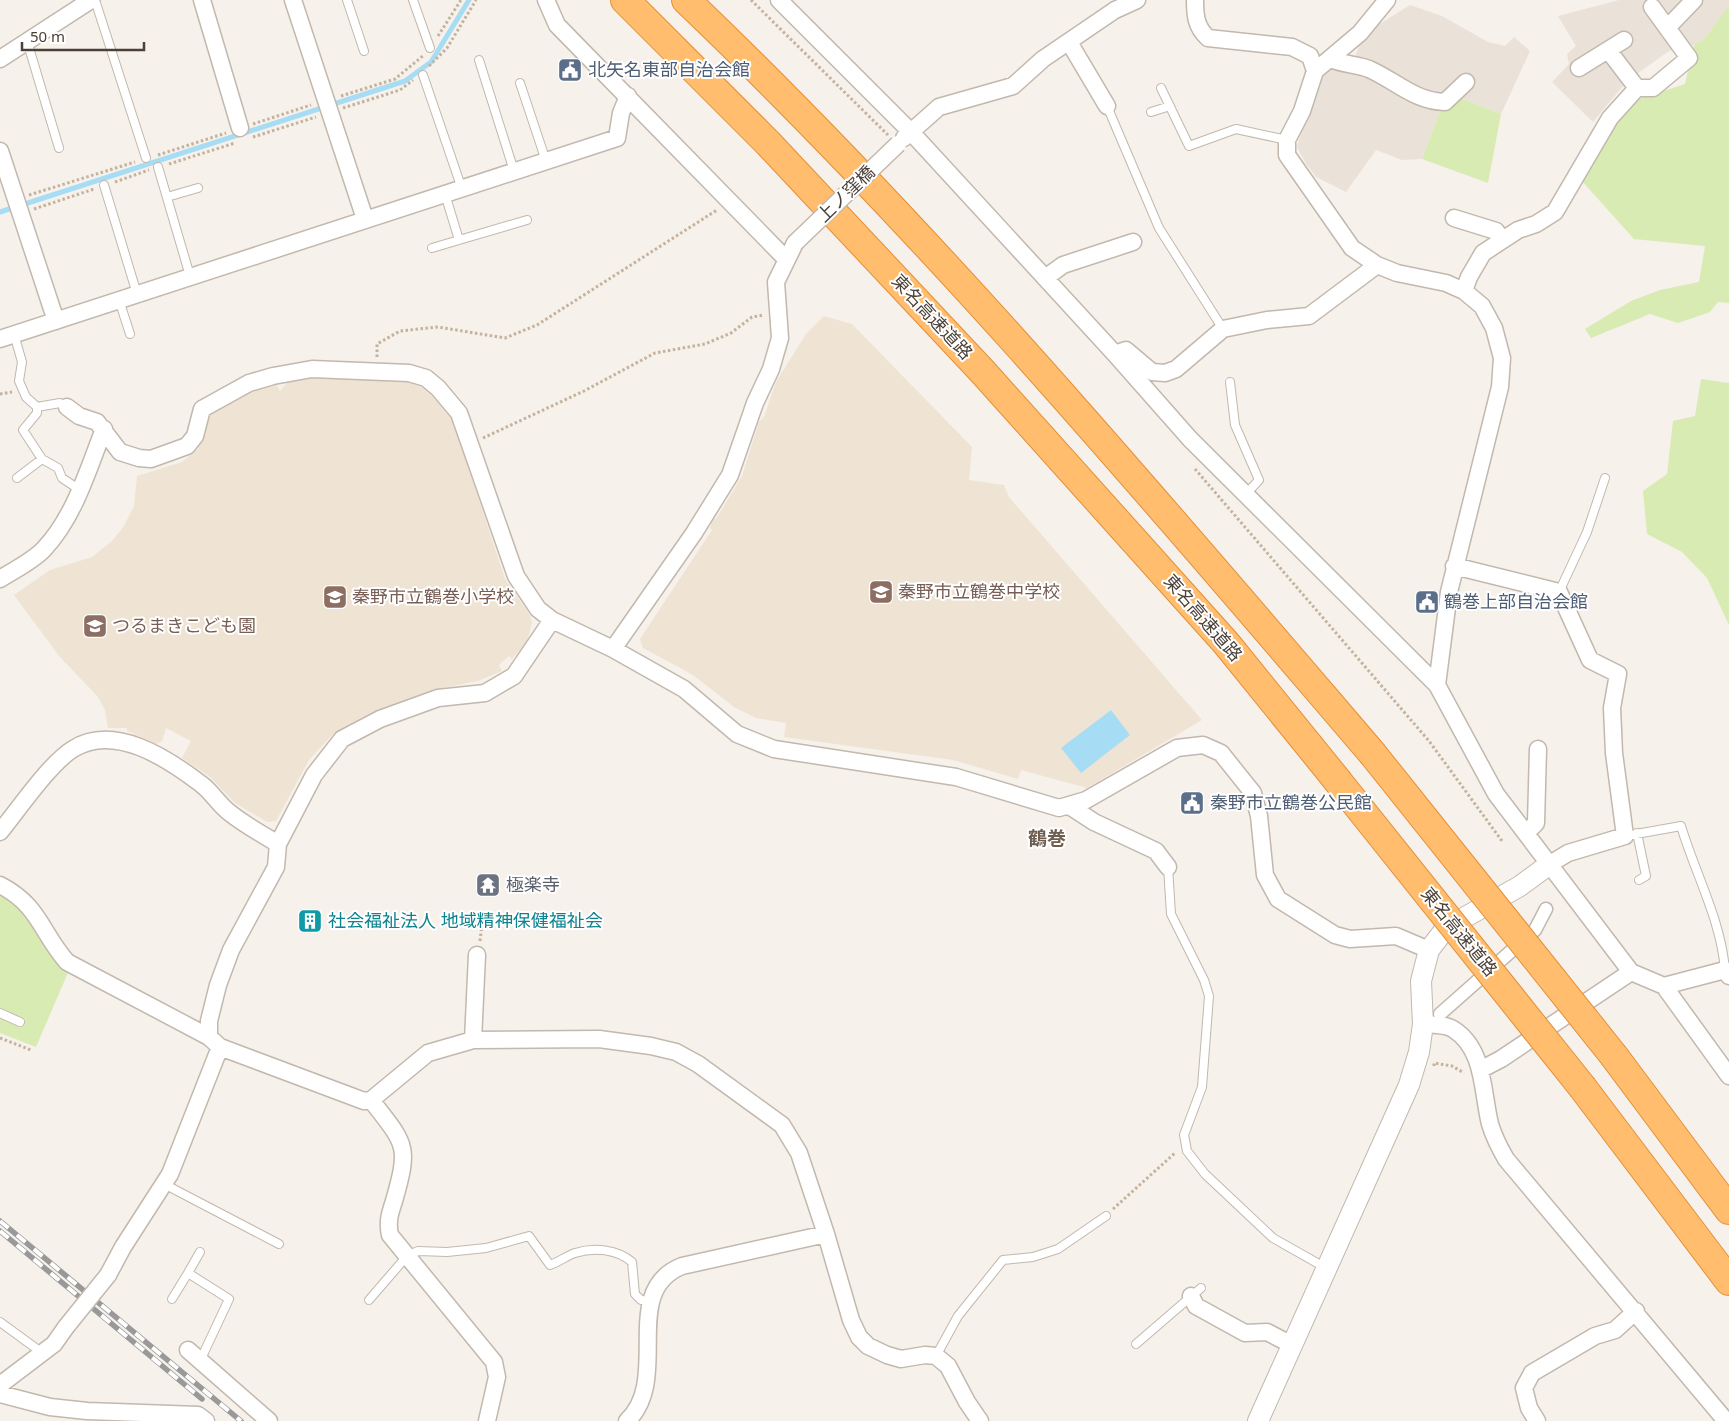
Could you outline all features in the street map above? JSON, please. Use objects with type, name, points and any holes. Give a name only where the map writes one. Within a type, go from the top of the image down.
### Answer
[{"type":"highway","name":"東名高速道路","points":[[625,0],[768,143],[982,371],[1226,643],[1338,780],[1583,1088],[1729,1281]]},
{"type":"highway","points":[[686,0],[906,224],[1188,538],[1372,753],[1614,1056],[1729,1210]]},
{"type":"street","points":[[0,59],[91,0]]},
{"type":"street","points":[[202,0],[240,128]]},
{"type":"street","points":[[294,0],[365,219]]},
{"type":"street","points":[[546,0],[557,25],[731,200],[786,259]]},
{"type":"street","points":[[779,0],[911,132],[1115,354],[1190,439],[1437,685],[1496,794],[1631,972],[1664,986],[1729,1076]]},
{"type":"street","name":"上ノ窪橋","points":[[613,649],[694,533],[730,475],[755,403],[771,369],[780,338],[776,282],[795,243],[939,107],[1012,86],[1043,59],[1069,42],[1112,5],[1137,0]]},
{"type":"street","points":[[1194,0],[1200,31],[1208,38],[1292,47],[1310,56],[1315,71]]},
{"type":"street","points":[[1387,0],[1360,33],[1315,71],[1302,111],[1287,140],[1287,156],[1352,248],[1377,265],[1397,273],[1446,283],[1464,291],[1482,306],[1494,328],[1502,358],[1500,388],[1454,566],[1437,685]]},
{"type":"street","points":[[1667,28],[1694,0]]},
{"type":"street","points":[[1464,291],[1469,277],[1483,253],[1502,239],[1518,230],[1536,224],[1555,212],[1610,118],[1636,88],[1653,88],[1689,58],[1652,7]]},
{"type":"street","points":[[1579,68],[1624,40]]},
{"type":"street","points":[[1069,42],[1107,106]]},
{"type":"street","points":[[1608,50],[1636,88]]},
{"type":"street","points":[[1331,59],[1343,65],[1368,68],[1427,101],[1445,102],[1466,82]]},
{"type":"street","points":[[7,336],[617,138],[620,113],[628,96]]},
{"type":"street","points":[[0,151],[56,321]]},
{"type":"street","points":[[1454,218],[1496,231],[1502,239]]},
{"type":"street","points":[[1045,278],[1063,265],[1133,242]]},
{"type":"street","points":[[1115,354],[1126,350],[1152,372],[1165,373],[1176,369],[1223,329],[1267,320],[1309,316],[1377,265]]},
{"type":"street","points":[[67,407],[80,416],[97,422],[104,428],[120,452],[139,458],[151,459],[187,446],[195,436],[202,409],[248,384],[273,376],[312,369],[408,373],[426,378],[438,388],[459,413],[516,576],[538,609],[552,620],[613,649],[684,689],[738,734],[774,749],[956,777],[1059,808],[1071,806],[1177,748],[1203,745],[1221,753],[1253,793],[1259,816],[1266,874],[1278,899],[1335,935],[1350,939],[1396,936],[1429,950]]},
{"type":"street","points":[[0,580],[44,550],[61,527],[80,490],[104,428]]},
{"type":"street","points":[[1431,1019],[1420,980],[1429,950],[1446,928],[1520,886],[1568,853],[1631,834],[1614,753],[1612,708],[1618,674],[1590,660],[1560,592],[1454,566]]},
{"type":"street","points":[[0,1385],[54,1344],[108,1275],[123,1247],[170,1174],[215,1042],[210,1022],[218,985],[231,950],[276,866],[278,844],[314,775],[342,739],[380,719],[438,698],[485,693],[514,676],[552,620]]},
{"type":"street","points":[[0,832],[57,762],[72,750],[84,743],[115,740],[153,753],[201,784],[229,813],[278,844]]},
{"type":"street","points":[[1526,833],[1536,823],[1538,749]]},
{"type":"street","points":[[1071,806],[1094,822],[1156,851],[1168,867]]},
{"type":"street","points":[[0,885],[18,895],[35,913],[58,951],[67,962],[215,1042],[364,1101],[371,1100],[428,1053],[473,1040],[599,1039],[651,1046],[676,1052],[698,1064],[782,1125],[800,1153],[851,1320],[859,1337],[868,1346],[887,1355],[901,1358],[936,1356],[948,1366],[967,1402],[980,1421]]},
{"type":"street","points":[[1258,1421],[1410,1085],[1431,1019],[1534,930],[1546,909]]},
{"type":"street","points":[[473,1040],[477,955]]},
{"type":"street","points":[[1472,1072],[1501,1059],[1631,972]]},
{"type":"street","points":[[1664,986],[1727,973]]},
{"type":"street","points":[[1431,1019],[1452,1028],[1467,1041],[1472,1072],[1496,1142],[1506,1159],[1636,1311],[1726,1421]]},
{"type":"street","points":[[371,1100],[398,1134],[404,1149],[404,1164],[387,1224],[390,1234],[494,1362],[497,1377],[487,1421]]},
{"type":"street","points":[[626,1421],[644,1395],[648,1378],[646,1344],[652,1302],[658,1282],[671,1270],[780,1243],[826,1234]]},
{"type":"street","points":[[1196,1292],[1196,1306],[1245,1333],[1267,1332],[1292,1345]]},
{"type":"street","points":[[1537,1421],[1529,1408],[1524,1388],[1532,1373],[1595,1336],[1615,1330],[1636,1311]]},
{"type":"street","points":[[194,1356],[269,1421]]},
{"type":"street","points":[[0,1394],[50,1407],[112,1416],[198,1415],[203,1420]]},
{"type":"lane","points":[[95,0],[146,158]]},
{"type":"lane","points":[[347,0],[364,51]]},
{"type":"lane","points":[[413,0],[430,48]]},
{"type":"lane","points":[[27,41],[60,148]]},
{"type":"lane","points":[[479,60],[514,171]]},
{"type":"lane","points":[[423,75],[462,189]]},
{"type":"lane","points":[[520,83],[546,161]]},
{"type":"lane","points":[[1161,88],[1189,146],[1236,129],[1287,140]]},
{"type":"lane","points":[[1107,106],[1160,228],[1223,329]]},
{"type":"lane","points":[[1151,112],[1170,106]]},
{"type":"lane","points":[[158,168],[190,276]]},
{"type":"lane","points":[[104,185],[137,294]]},
{"type":"lane","points":[[166,197],[198,188]]},
{"type":"lane","points":[[445,194],[459,240]]},
{"type":"lane","points":[[432,248],[527,220]]},
{"type":"lane","points":[[119,300],[130,334]]},
{"type":"lane","points":[[7,336],[22,362],[19,381],[26,397],[37,407]]},
{"type":"lane","points":[[1230,382],[1235,425],[1259,480],[1246,494]]},
{"type":"lane","points":[[37,407],[60,403],[67,407]]},
{"type":"lane","points":[[37,407],[36,413],[23,430],[42,459],[58,468],[62,478],[80,490]]},
{"type":"lane","points":[[17,478],[42,459]]},
{"type":"lane","points":[[1560,592],[1587,532],[1605,478]]},
{"type":"lane","points":[[1639,880],[1646,876],[1646,869],[1631,834],[1681,826],[1690,857],[1702,883],[1724,955],[1727,973]]},
{"type":"lane","points":[[1168,867],[1170,914],[1204,980],[1209,996],[1202,1087],[1184,1135],[1185,1144],[1196,1164],[1273,1238],[1326,1268]]},
{"type":"lane","points":[[0,1013],[20,1022]]},
{"type":"lane","points":[[164,1184],[279,1244]]},
{"type":"lane","points":[[936,1356],[958,1316],[1003,1260],[1033,1257],[1058,1249],[1106,1216]]},
{"type":"lane","points":[[369,1300],[407,1256],[418,1251],[447,1252],[486,1248],[529,1236],[550,1265],[574,1254],[597,1249],[623,1254],[632,1262],[635,1294],[641,1300],[652,1302]]},
{"type":"lane","points":[[172,1299],[200,1252]]},
{"type":"lane","points":[[188,1273],[229,1299],[194,1356]]},
{"type":"lane","points":[[1136,1344],[1196,1292]]},
{"type":"lane","points":[[0,1322],[41,1352]]},
{"type":"path","points":[[18,206],[146,158],[240,128],[328,106],[395,79],[430,48],[461,0]]},
{"type":"path","points":[[751,0],[898,144]]},
{"type":"path","points":[[377,373],[377,344],[400,332],[438,327],[505,338],[537,325],[731,200]]},
{"type":"path","points":[[468,440],[483,438],[575,395],[655,353],[705,344],[731,333],[752,317],[777,313]]},
{"type":"path","points":[[1193,467],[1429,741],[1502,841]]},
{"type":"path","points":[[477,955],[484,914]]},
{"type":"path","points":[[0,1038],[31,1050]]},
{"type":"path","points":[[1434,1063],[1472,1072]]},
{"type":"path","points":[[1106,1216],[1185,1144]]},
{"type":"shaded area","points":[[1619,0],[1729,0],[1729,5],[1705,38],[1694,45],[1669,51],[1627,81],[1593,122],[1552,82],[1569,64],[1567,54],[1576,46],[1558,16]]},
{"type":"shaded area","points":[[1410,5],[1442,16],[1488,42],[1505,46],[1514,37],[1530,51],[1501,114],[1463,99],[1444,100],[1422,159],[1402,160],[1376,150],[1346,192],[1316,177],[1305,162],[1297,147],[1303,125],[1326,69],[1350,69],[1360,44],[1378,25]]},
{"type":"shaded area","name":"秦野市立鶴巻中学校","points":[[824,316],[852,324],[972,447],[969,480],[1004,485],[1009,497],[1202,720],[1087,788],[1021,770],[1018,779],[953,760],[784,737],[786,723],[756,718],[734,707],[693,675],[643,648],[640,639],[712,530],[710,528],[713,518],[716,519],[742,476],[759,422],[764,417],[776,382],[806,334]]},
{"type":"shaded area","name":"秦野市立鶴巻小学校","points":[[313,374],[409,378],[428,387],[450,412],[505,579],[530,615],[532,623],[527,642],[512,659],[509,656],[499,665],[502,671],[478,681],[432,690],[366,715],[335,732],[309,760],[276,821],[267,822],[235,803],[209,776],[182,758],[191,741],[166,728],[162,741],[157,744],[127,731],[127,728],[108,728],[105,710],[98,697],[59,656],[14,595],[50,570],[92,557],[112,541],[124,526],[134,506],[137,476],[182,462],[198,449],[206,428],[208,413],[237,394],[274,380],[280,391],[289,380]]},
{"type":"green space","points":[[1729,5],[1729,303],[1718,302],[1710,312],[1678,323],[1650,314],[1591,338],[1585,329],[1631,301],[1660,290],[1699,282],[1705,246],[1634,239],[1581,180],[1630,102],[1685,84],[1694,45],[1705,38]]},
{"type":"green space","points":[[1463,99],[1501,114],[1488,183],[1422,159],[1444,100]]},
{"type":"green space","points":[[1701,379],[1729,383],[1729,625],[1707,578],[1682,552],[1647,534],[1643,491],[1667,474],[1673,421],[1695,416]]},
{"type":"green space","points":[[0,894],[18,906],[70,968],[36,1047],[0,1033]]},
{"type":"water","points":[[1111,710],[1130,735],[1081,773],[1061,748]]},
{"type":"waterway","points":[[0,212],[405,81],[431,62],[469,0]]},
{"type":"railway","points":[[0,1221],[241,1421]]},
{"type":"railway","points":[[0,1231],[202,1399]]},
{"type":"place","name":"北矢名東部自治会館","points":[[570,70]]},
{"type":"place","name":"秦野市立鶴巻中学校","points":[[881,592]]},
{"type":"place","name":"秦野市立鶴巻小学校","points":[[335,597]]},
{"type":"place","name":"鶴巻上部自治会館","points":[[1427,602]]},
{"type":"place","name":"つるまきこども園","points":[[95,626]]},
{"type":"place","name":"秦野市立鶴巻公民館","points":[[1192,803]]},
{"type":"place","name":"極楽寺","points":[[488,885]]},
{"type":"place","name":"社会福祉法人 地域精神保健福祉会","points":[[310,921]]},
{"type":"district","name":"鶴巻","points":[[1047,838]]}]
